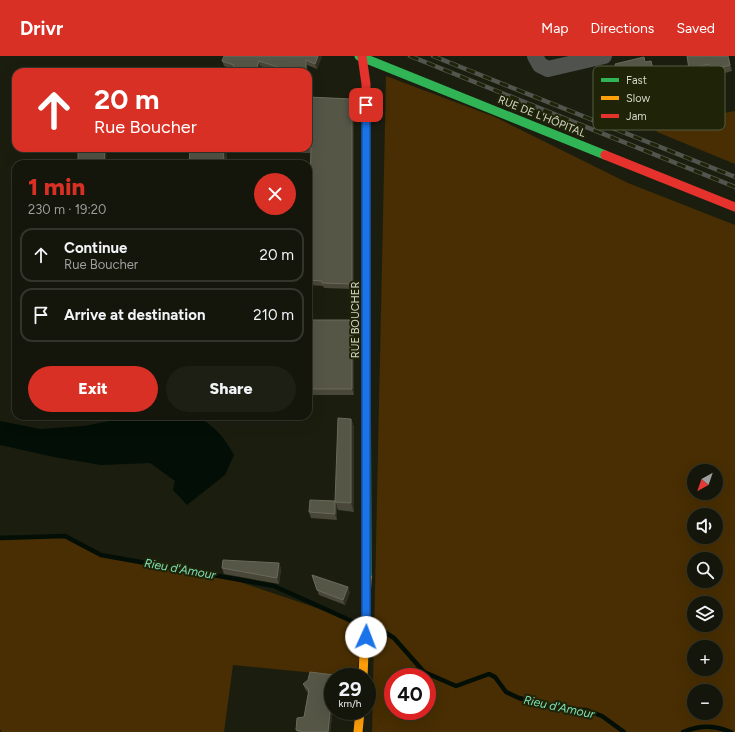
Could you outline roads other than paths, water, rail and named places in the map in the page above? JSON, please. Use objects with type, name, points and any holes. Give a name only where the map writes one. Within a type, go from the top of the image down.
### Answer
[{"type":"street","name":"RUE DE L'HÔPITAL","points":[[362,56],[735,207]]},
{"type":"street","name":"RUE BOUCHER","points":[[362,56],[366,84],[367,584],[363,668]]},
{"type":"street","points":[[535,56],[540,65],[548,69],[604,56]]},
{"type":"street","points":[[358,732],[359,720]]},
{"type":"waterway","name":"Rieu d'Amour","points":[[0,538],[65,536],[101,555],[274,586],[356,623]]},
{"type":"waterway","name":"Rieu d'Amour","points":[[378,628],[394,638],[424,672],[456,686],[489,674],[495,677],[506,692],[519,698],[558,709],[586,710],[602,716],[624,732]]},
{"type":"waterway","name":"Rieu d'Amour","points":[[683,732],[701,727],[713,727],[731,732]]},
{"type":"railway","points":[[410,56],[593,130]]},
{"type":"railway","points":[[433,56],[593,120]]},
{"type":"railway","points":[[594,130],[735,187]]},
{"type":"railway","points":[[618,130],[735,177]]}]
